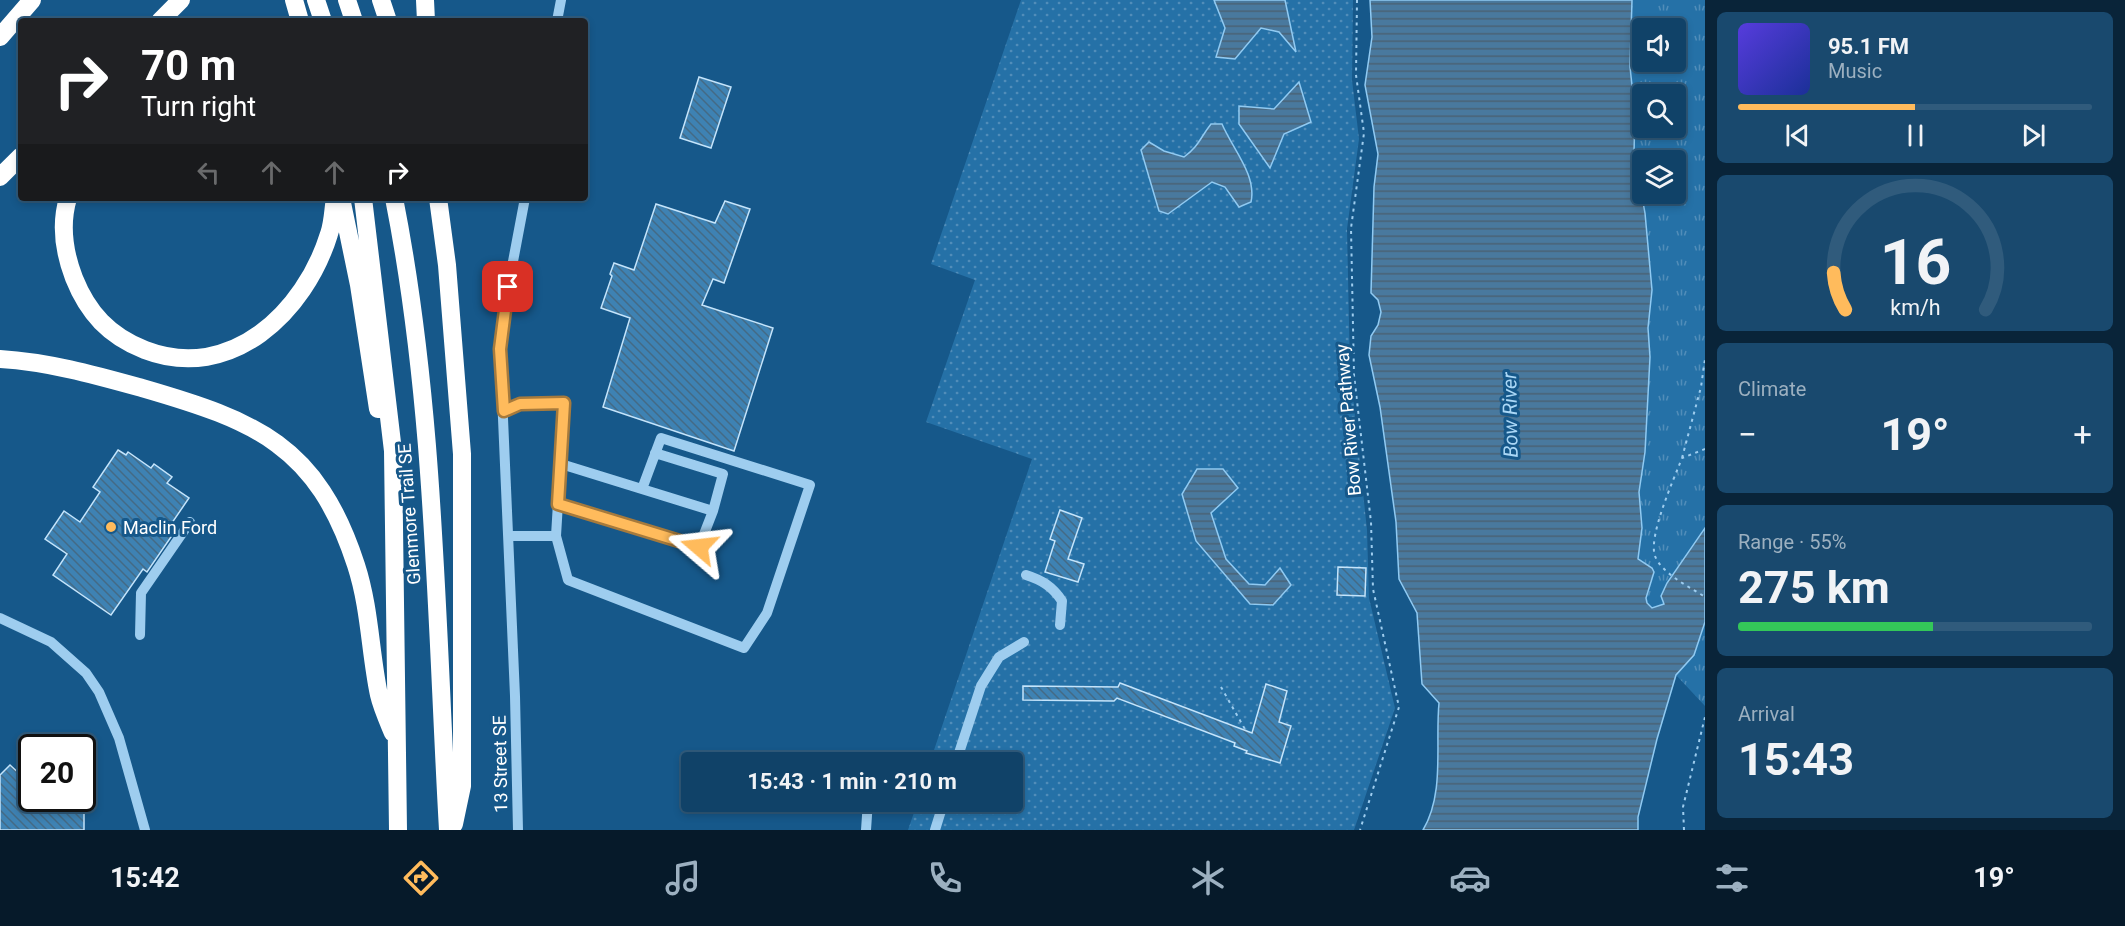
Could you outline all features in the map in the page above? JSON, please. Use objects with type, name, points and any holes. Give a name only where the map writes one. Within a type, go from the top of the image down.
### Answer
[{"type":"highway","points":[[0,37],[32,0]]},
{"type":"highway","points":[[30,18],[48,0]]},
{"type":"highway","points":[[162,18],[181,0]]},
{"type":"highway","points":[[178,18],[191,0]]},
{"type":"highway","points":[[294,0],[299,18]]},
{"type":"highway","points":[[316,0],[322,18]]},
{"type":"highway","points":[[347,0],[353,18]]},
{"type":"highway","points":[[381,0],[387,18]]},
{"type":"highway","points":[[425,0],[426,18]]},
{"type":"highway","points":[[0,49],[18,30]]},
{"type":"highway","points":[[0,177],[18,159]]},
{"type":"highway","points":[[68,201],[63,229],[65,248],[88,309],[112,333],[126,342],[166,357],[198,358],[219,355],[245,344],[264,332],[292,304],[319,260],[330,232],[335,201]]},
{"type":"highway","points":[[342,201],[359,285],[379,419],[393,451]]},
{"type":"highway","name":"Glenmore Trail SE","points":[[363,201],[393,451],[398,830]]},
{"type":"highway","name":"Glenmore Trail SE","points":[[394,201],[417,344],[427,455],[448,830]]},
{"type":"highway","points":[[437,201],[447,265],[462,454],[462,786],[453,830]]},
{"type":"highway","points":[[0,359],[49,364],[204,407],[240,420],[262,433],[301,464],[322,490],[340,520],[357,567],[369,620],[379,697],[397,743]]},
{"type":"street","points":[[558,18],[561,0]]},
{"type":"street","name":"13 Street SE","points":[[518,830],[515,696],[500,349],[504,309],[524,201]]},
{"type":"street","points":[[504,411],[520,404],[564,403],[556,536],[568,580],[744,648],[767,613],[810,485],[661,438],[642,489]]},
{"type":"street","points":[[558,504],[699,547],[713,511],[723,474],[655,453]]},
{"type":"street","points":[[561,464],[713,511]]},
{"type":"street","points":[[140,635],[141,593],[190,522]]},
{"type":"street","points":[[509,536],[556,536]]},
{"type":"street","points":[[1026,574],[1054,590],[1062,601],[1060,625]]},
{"type":"street","points":[[0,618],[51,642],[80,667],[99,692],[119,738],[145,830]]},
{"type":"street","points":[[959,752],[981,686],[999,657],[1024,642]]},
{"type":"street","points":[[866,830],[867,812]]},
{"type":"street","points":[[935,830],[941,812]]},
{"type":"path","name":"Bow River Pathway","points":[[1357,0],[1356,75],[1364,133],[1351,228],[1354,375],[1371,522],[1373,589],[1399,707],[1360,830]]},
{"type":"path","points":[[1705,359],[1701,387],[1682,458],[1654,536],[1655,556],[1666,570],[1705,597]]},
{"type":"path","points":[[1682,458],[1705,449]]},
{"type":"path","points":[[1221,687],[1246,731]]},
{"type":"path","points":[[1684,830],[1683,807],[1705,717]]},
{"type":"green space","points":[[1021,0],[1353,0],[1352,80],[1359,139],[1347,229],[1350,369],[1367,530],[1369,598],[1395,708],[1354,830],[908,830],[914,812],[1023,812],[1023,752],[933,752],[1032,459],[926,422],[975,280],[931,264]]},
{"type":"green space","points":[[1632,0],[1705,0],[1705,706],[1676,675],[1653,608],[1647,603],[1646,598],[1654,572],[1652,568],[1638,559],[1642,528],[1639,492],[1645,452],[1650,357],[1648,328],[1652,290],[1643,204],[1686,204],[1686,150],[1634,150],[1634,138],[1686,138],[1686,84],[1632,85],[1630,67]]},
{"type":"water","points":[[1214,0],[1285,0],[1296,52],[1279,32],[1261,28],[1235,59],[1216,57],[1225,28]]},
{"type":"water","name":"Bow River","points":[[1370,0],[1632,0],[1630,67],[1632,138],[1634,138],[1634,150],[1632,150],[1632,204],[1643,204],[1652,290],[1648,328],[1650,357],[1645,452],[1639,492],[1642,528],[1638,559],[1652,568],[1654,572],[1646,598],[1652,608],[1664,604],[1661,596],[1667,583],[1705,528],[1705,622],[1694,655],[1676,675],[1657,739],[1638,817],[1638,830],[1423,830],[1430,816],[1437,784],[1439,703],[1422,684],[1417,613],[1399,579],[1396,522],[1380,407],[1369,355],[1371,336],[1378,325],[1381,312],[1378,300],[1371,293],[1374,187],[1378,154],[1365,85],[1372,37]]},
{"type":"water","points":[[1299,82],[1311,122],[1284,134],[1270,168],[1239,124],[1239,106],[1274,109]]},
{"type":"water","points":[[1211,124],[1222,124],[1242,162],[1250,182],[1251,202],[1239,207],[1225,187],[1212,182],[1168,214],[1159,211],[1141,150],[1149,142],[1164,151],[1184,157]]},
{"type":"water","points":[[1197,469],[1223,469],[1238,488],[1211,513],[1226,559],[1249,584],[1265,585],[1280,568],[1291,585],[1273,605],[1250,604],[1196,541],[1182,494]]},
{"type":"building","points":[[699,77],[731,87],[711,148],[680,138]]},
{"type":"building","points":[[725,201],[750,209],[724,283],[713,279],[702,305],[773,328],[734,451],[603,407],[630,318],[601,308],[614,263],[634,270],[656,204],[715,223]]},
{"type":"building","name":"Maclin Ford","points":[[118,450],[126,455],[128,452],[151,468],[154,464],[172,477],[167,483],[189,498],[165,533],[171,537],[147,572],[143,569],[111,615],[53,575],[67,554],[45,539],[64,511],[80,522],[100,492],[93,487]]},
{"type":"building","points":[[1060,510],[1082,518],[1068,559],[1084,564],[1078,582],[1045,572],[1055,541],[1050,539]]},
{"type":"building","points":[[1338,567],[1366,568],[1365,596],[1337,595]]},
{"type":"building","points":[[1120,683],[1252,733],[1266,684],[1287,691],[1279,722],[1291,726],[1280,763],[1246,753],[1247,751],[1234,746],[1235,743],[1117,698],[1114,701],[1023,700],[1023,686],[1118,687]]},
{"type":"building","points":[[10,765],[18,772],[18,812],[84,812],[84,830],[0,830],[0,775]]},
{"type":"place","name":"Maclin Ford","points":[[111,527]]},
{"type":"route","points":[[508,287],[500,349],[504,411],[520,404],[564,403],[558,504],[699,547]]}]
